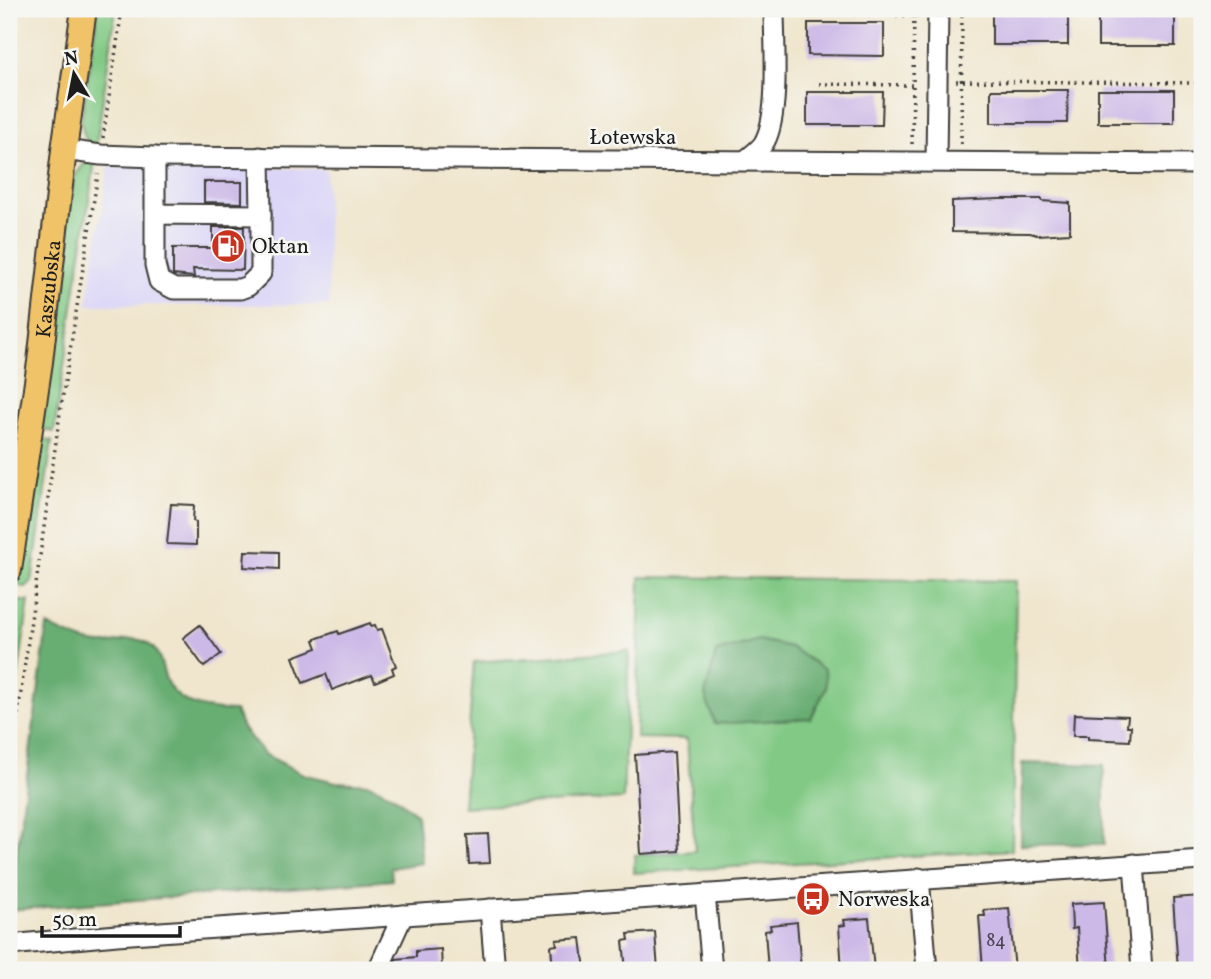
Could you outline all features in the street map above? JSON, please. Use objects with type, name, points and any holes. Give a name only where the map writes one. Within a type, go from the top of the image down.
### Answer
[{"type":"main road","name":"Kaszubska","points":[[9,570],[41,350],[64,150],[84,9]]},
{"type":"street","points":[[746,160],[765,142],[771,121],[774,98],[774,9]]},
{"type":"street","points":[[936,161],[938,9]]},
{"type":"street","name":"Łotewska","points":[[64,150],[101,155],[155,157],[1202,164]]},
{"type":"street","points":[[155,157],[156,274],[164,286],[173,289],[240,289],[255,281],[261,273],[260,157]]},
{"type":"street","points":[[155,214],[261,215]]},
{"type":"street","points":[[9,945],[919,878],[1202,860]]},
{"type":"street","points":[[1134,864],[1142,970]]},
{"type":"street","points":[[919,878],[927,970]]},
{"type":"street","points":[[705,894],[712,970]]},
{"type":"street","points":[[490,909],[495,970]]},
{"type":"street","points":[[378,970],[403,915]]},
{"type":"path","points":[[9,777],[60,413],[122,9]]},
{"type":"path","points":[[912,144],[914,9]]},
{"type":"path","points":[[961,144],[962,9]]},
{"type":"path","points":[[819,14],[914,15]]},
{"type":"path","points":[[962,81],[1202,83]]},
{"type":"path","points":[[819,84],[913,85]]},
{"type":"shaded area","points":[[109,165],[326,169],[329,305],[87,305]]},
{"type":"green space","points":[[98,9],[116,9],[96,147],[87,140],[81,122]]},
{"type":"green space","points":[[95,161],[54,432],[41,426],[44,386],[74,177],[84,164]]},
{"type":"green space","points":[[45,440],[52,441],[32,581],[26,587],[19,586],[16,582],[36,446]]},
{"type":"green space","points":[[640,577],[1016,581],[1012,850],[634,873],[635,855],[695,851],[687,739],[636,738]]},
{"type":"green space","points":[[19,601],[29,601],[9,738],[8,645],[14,611]]},
{"type":"green space","points":[[47,626],[96,644],[132,639],[144,641],[157,653],[168,684],[174,692],[198,706],[235,711],[244,730],[264,754],[303,774],[336,782],[369,784],[393,795],[417,815],[422,863],[391,868],[392,880],[9,910]]},
{"type":"green space","points":[[759,640],[790,647],[825,670],[826,688],[811,718],[715,724],[705,695],[716,652]]},
{"type":"green space","points":[[629,651],[623,799],[463,807],[474,662]]},
{"type":"green space","points":[[1022,763],[1104,765],[1104,844],[1021,845]]},
{"type":"building","points":[[992,12],[1068,12],[1068,45],[992,45]]},
{"type":"building","points":[[1098,13],[1175,13],[1175,46],[1098,46]]},
{"type":"building","points":[[808,23],[884,23],[884,56],[808,55]]},
{"type":"building","points":[[991,90],[1068,90],[1067,123],[991,123]]},
{"type":"building","points":[[1098,90],[1174,90],[1174,123],[1098,123]]},
{"type":"building","points":[[807,92],[883,92],[882,125],[807,125]]},
{"type":"building","points":[[204,182],[242,182],[242,203],[204,202]]},
{"type":"building","points":[[1042,199],[1070,203],[1070,233],[1037,235],[952,232],[952,201]]},
{"type":"building","points":[[213,227],[244,227],[243,270],[193,269],[194,277],[173,275],[173,248],[213,248]]},
{"type":"building","points":[[171,504],[194,505],[196,545],[167,544]]},
{"type":"building","points":[[245,551],[279,552],[279,569],[244,567]]},
{"type":"building","points":[[370,623],[371,626],[375,625],[377,630],[382,629],[396,666],[392,668],[394,674],[375,682],[372,675],[332,690],[326,674],[303,683],[293,657],[317,648],[314,640],[318,638]]},
{"type":"building","points":[[200,625],[221,654],[204,667],[183,638]]},
{"type":"building","points":[[1074,714],[1128,716],[1127,726],[1131,726],[1130,741],[1073,736]]},
{"type":"building","points":[[674,752],[679,851],[641,854],[635,755]]},
{"type":"building","points":[[488,834],[490,863],[469,864],[467,835]]},
{"type":"building","points":[[1202,896],[1202,970],[1178,970],[1173,898]]},
{"type":"building","points":[[1104,902],[1109,970],[1080,970],[1077,928],[1072,929],[1071,904]]},
{"type":"building","points":[[1009,908],[1015,970],[983,970],[979,916],[985,916],[984,910]]},
{"type":"building","points":[[869,918],[874,970],[842,970],[839,926],[845,925],[844,920]]},
{"type":"building","points":[[797,922],[801,970],[768,970],[765,931],[771,930],[770,925]]},
{"type":"building","points":[[655,932],[658,970],[626,970],[623,941],[629,940],[628,934]]},
{"type":"building","points":[[581,938],[585,970],[553,970],[551,946],[557,945],[556,940]]},
{"type":"building","points":[[441,949],[442,970],[391,970],[396,959],[416,957],[416,951]]},
{"type":"place","name":"Oktan","points":[[228,246]]},
{"type":"place","name":"Norweska","points":[[813,899]]}]
